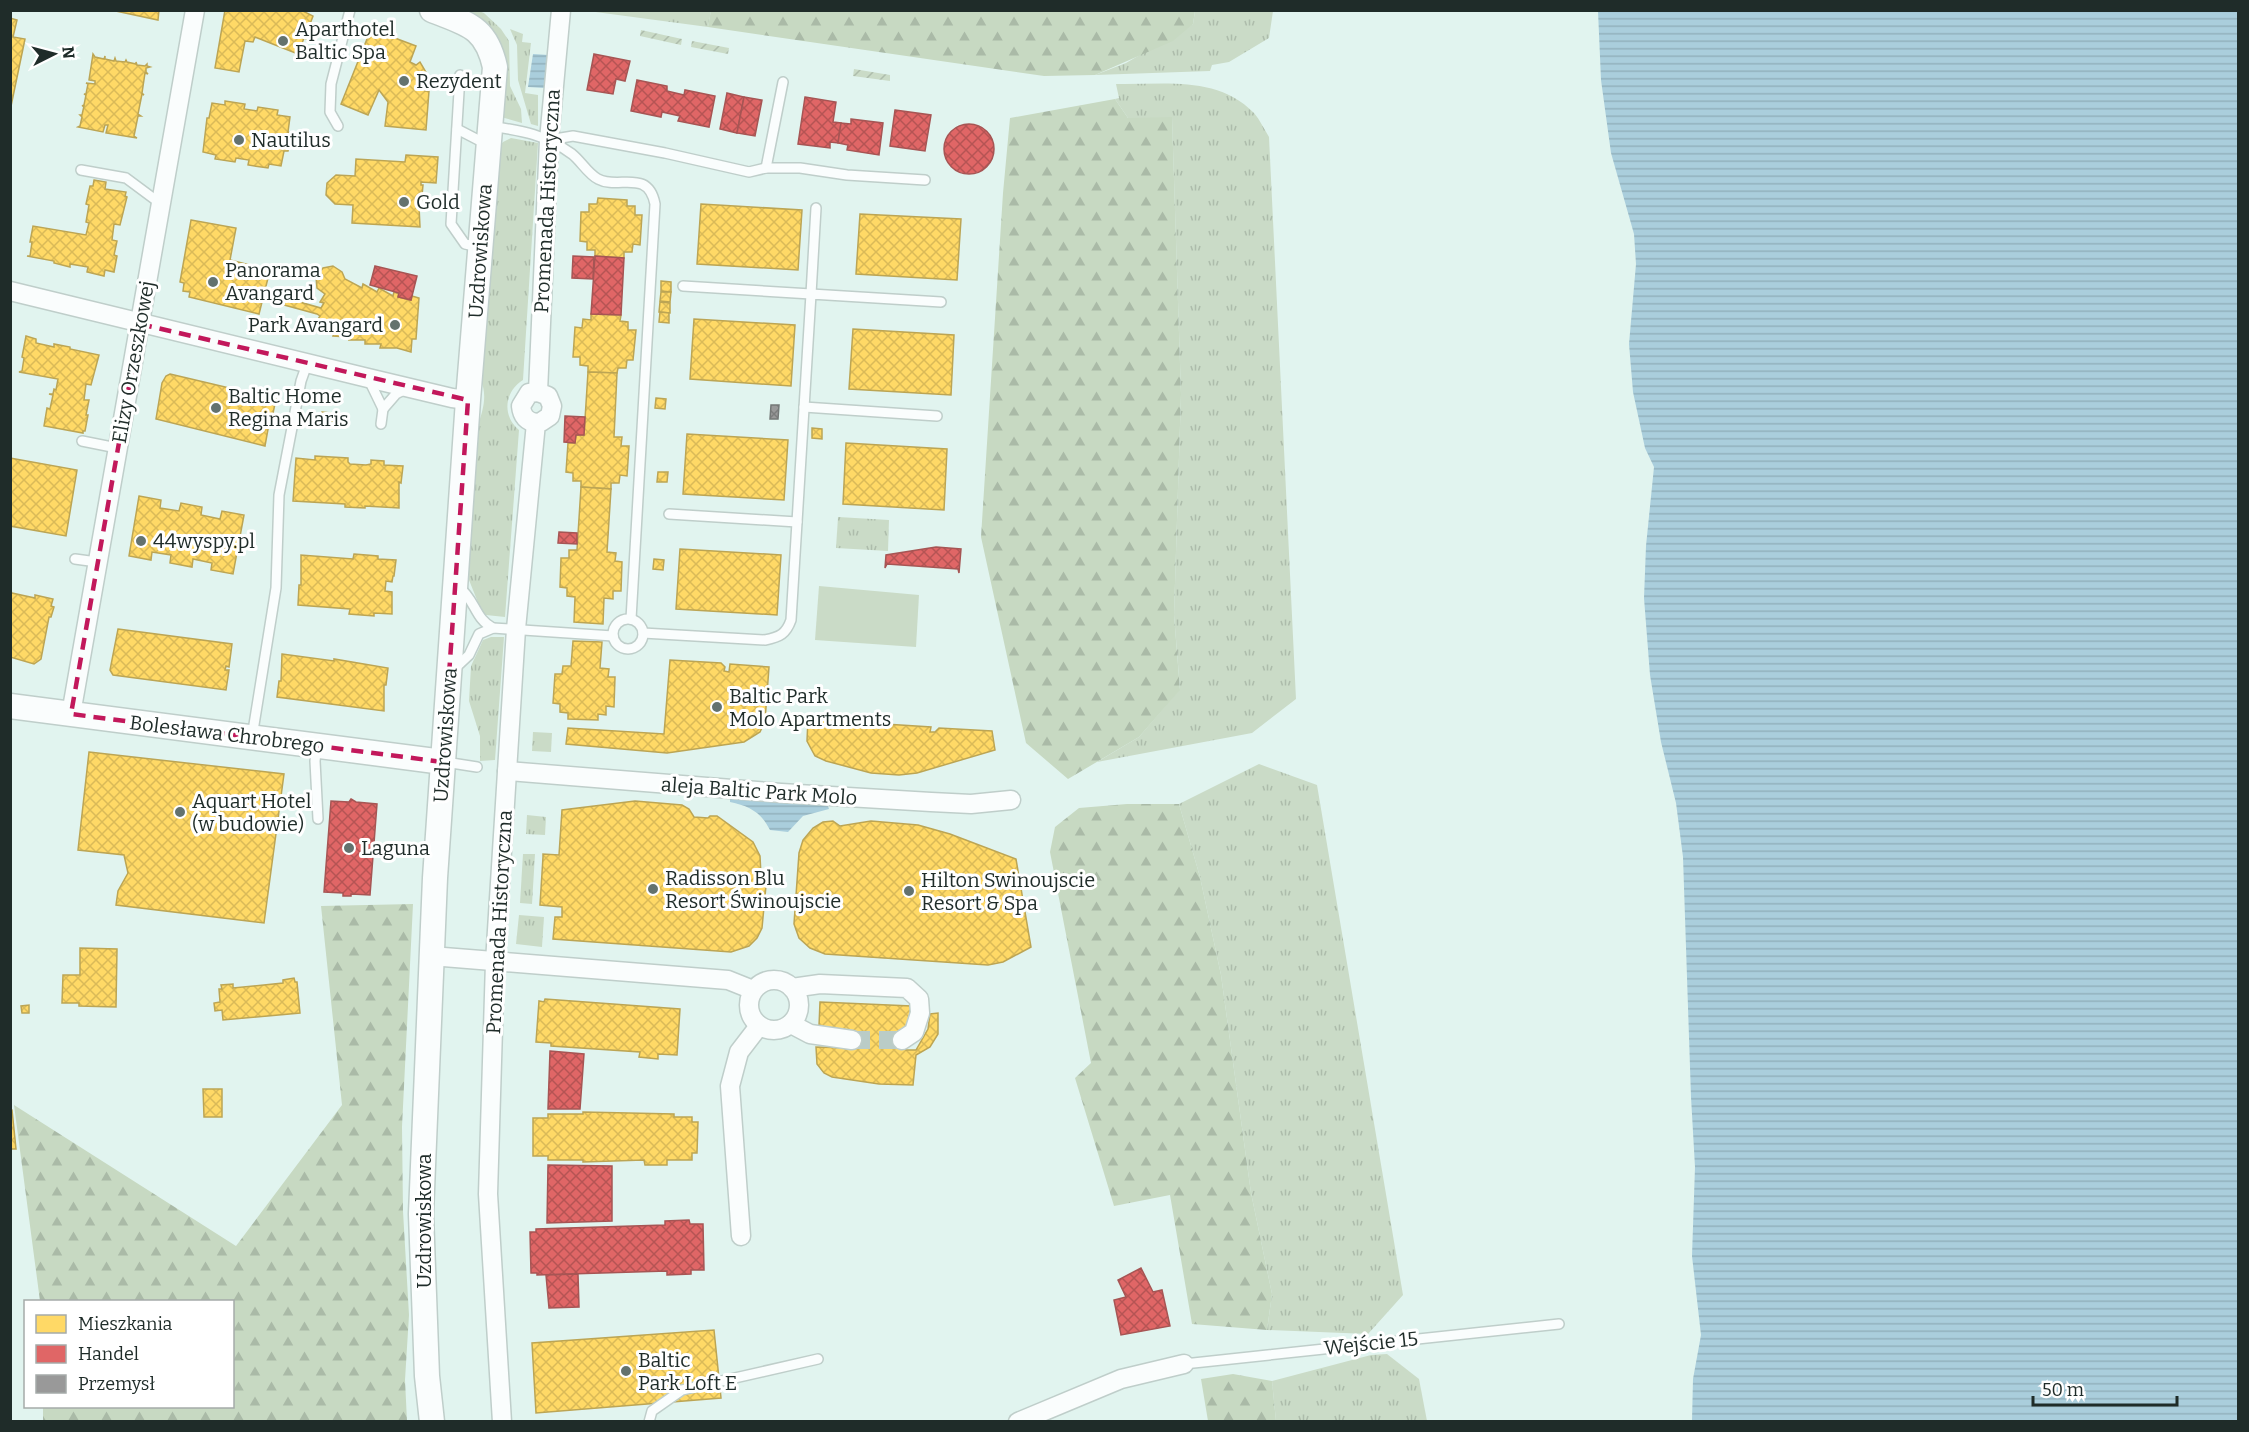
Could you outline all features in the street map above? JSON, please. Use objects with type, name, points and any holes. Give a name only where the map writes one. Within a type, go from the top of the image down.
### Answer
[{"type":"street","name":"Elizy Orzeszkowej","points":[[71,714],[195,10]]},
{"type":"street","name":"Uzdrowiskowa","points":[[432,10],[472,26],[491,51],[495,67],[468,400],[431,956],[421,1214],[427,1376],[432,1422]]},
{"type":"street","name":"Promenada Historyczna","points":[[502,1422],[488,1194],[495,962],[516,630],[536,423],[546,420],[552,411],[548,396],[538,392],[549,140],[561,10]]},
{"type":"street","points":[[10,291],[307,364],[468,400]]},
{"type":"street","name":"Bolesława Chrobrego","points":[[10,706],[443,762]]},
{"type":"street","name":"aleja Baltic Park Molo","points":[[507,771],[781,794],[971,804],[1011,800]]},
{"type":"street","points":[[431,956],[728,980],[753,990]]},
{"type":"street","points":[[770,980],[781,981],[792,988],[797,995],[799,1010],[791,1024],[779,1030],[759,1026],[749,1012],[748,1004],[753,990],[770,980]]},
{"type":"street","points":[[792,988],[820,984],[908,988],[919,999],[920,1013],[914,1032],[902,1040]]},
{"type":"street","points":[[791,1024],[810,1035],[852,1040]]},
{"type":"street","points":[[741,1236],[730,1086],[739,1052],[759,1026]]},
{"type":"street","points":[[1017,1422],[1121,1379],[1184,1364]]},
{"type":"lane","points":[[338,126],[330,112],[331,84],[350,10]]},
{"type":"lane","points":[[460,75],[451,224],[465,244],[481,247]]},
{"type":"lane","points":[[766,168],[783,82]]},
{"type":"lane","points":[[457,129],[489,135],[526,131],[549,140],[573,155],[599,180],[640,183],[648,187],[653,195],[655,204],[631,619]]},
{"type":"lane","points":[[549,140],[573,136],[749,172],[766,168],[800,168],[847,175],[925,180]]},
{"type":"lane","points":[[81,170],[126,178],[161,204]]},
{"type":"lane","points":[[643,633],[765,640],[779,638],[787,630],[790,620],[797,522],[816,208]]},
{"type":"lane","points":[[683,286],[941,302]]},
{"type":"lane","points":[[252,736],[280,588],[279,495],[301,381],[307,364]]},
{"type":"lane","points":[[368,378],[383,409]]},
{"type":"lane","points":[[381,424],[383,409],[396,394],[408,388]]},
{"type":"lane","points":[[804,407],[937,416]]},
{"type":"lane","points":[[82,441],[117,448]]},
{"type":"lane","points":[[669,514],[797,522]]},
{"type":"lane","points":[[75,559],[97,562]]},
{"type":"lane","points":[[456,585],[473,601],[479,617],[493,628]]},
{"type":"lane","points":[[631,619],[639,624],[643,633],[639,644],[629,649],[618,646],[613,631],[618,622],[631,619]]},
{"type":"lane","points":[[450,672],[469,656],[479,634],[493,628],[613,636]]},
{"type":"lane","points":[[317,746],[315,761],[318,819]]},
{"type":"lane","points":[[443,762],[477,767]]},
{"type":"lane","name":"Wejście 15","points":[[1184,1364],[1559,1324]]},
{"type":"lane","points":[[649,1422],[652,1411],[682,1390],[818,1359]]},
{"type":"highlighted area","points":[[140,324],[468,400],[443,762],[71,714]]},
{"type":"green space","points":[[711,10],[1195,11],[1193,24],[1173,41],[1095,75],[1044,76],[708,27]]},
{"type":"green space","points":[[462,11],[484,13],[501,29],[509,41],[510,86],[521,109],[522,123],[501,117],[504,58],[497,37],[484,23]]},
{"type":"green space","points":[[588,11],[711,11],[708,27]]},
{"type":"green space","points":[[1195,11],[1273,11],[1269,38],[1229,62],[1212,65],[1210,71],[1095,75],[1126,63],[1193,24]]},
{"type":"green space","points":[[510,29],[523,34],[522,42],[531,43],[525,93],[538,95],[538,126],[531,124],[518,80],[517,45]]},
{"type":"green space","points":[[641,30],[682,39],[681,45],[640,36]]},
{"type":"green space","points":[[692,41],[729,48],[728,54],[691,47]]},
{"type":"green space","points":[[854,69],[890,75],[890,81],[853,76]]},
{"type":"green space","points":[[1116,84],[1171,84],[1207,87],[1239,101],[1254,113],[1269,137],[1296,699],[1252,733],[1097,762],[1139,737],[1180,689],[1174,615],[1181,394],[1172,118],[1128,118],[1115,99],[1119,98]]},
{"type":"green space","points":[[1115,99],[1128,118],[1172,117],[1181,394],[1174,615],[1180,690],[1139,737],[1068,779],[1026,743],[981,537],[1003,193],[1010,118]]},
{"type":"green space","points":[[511,138],[538,143],[523,380],[512,391],[508,404],[510,418],[519,430],[505,617],[486,615],[481,610],[467,575],[478,425],[484,402],[484,390],[480,379],[499,147]]},
{"type":"green space","points":[[838,517],[889,520],[888,551],[836,548]]},
{"type":"green space","points":[[819,586],[919,595],[916,647],[815,640]]},
{"type":"green space","points":[[491,637],[504,637],[495,760],[480,761],[480,736],[469,701],[471,666],[483,640]]},
{"type":"green space","points":[[533,732],[552,733],[551,752],[532,751]]},
{"type":"green space","points":[[1259,764],[1317,785],[1403,1295],[1368,1334],[1267,1330],[1272,1294],[1251,1193],[1221,975],[1200,877],[1179,804]]},
{"type":"green space","points":[[1127,804],[1179,804],[1200,877],[1221,975],[1251,1193],[1272,1294],[1267,1330],[1192,1324],[1170,1195],[1114,1206],[1075,1078],[1091,1063],[1050,852],[1055,827],[1079,808]]},
{"type":"green space","points":[[527,815],[546,817],[545,835],[526,834]]},
{"type":"green space","points":[[523,854],[535,854],[532,904],[520,903]]},
{"type":"green space","points":[[413,904],[402,1127],[403,1211],[409,1315],[405,1380],[407,1421],[43,1421],[43,1408],[234,1408],[234,1300],[40,1300],[14,1105],[236,1246],[342,1105],[321,906]]},
{"type":"green space","points":[[519,915],[544,917],[542,947],[516,944]]},
{"type":"green space","points":[[1387,1354],[1419,1379],[1427,1421],[1276,1421],[1272,1381],[1371,1355]]},
{"type":"green space","points":[[1233,1374],[1272,1381],[1276,1421],[1208,1421],[1201,1379]]},
{"type":"water","points":[[1598,11],[2238,11],[2238,1421],[1692,1421],[1693,1379],[1701,1335],[1692,1256],[1695,1167],[1683,857],[1676,803],[1661,742],[1650,675],[1644,598],[1646,546],[1654,467],[1645,448],[1633,392],[1629,344],[1636,264],[1634,234],[1611,153],[1601,80]]},
{"type":"water","points":[[533,54],[549,55],[545,88],[528,87]]},
{"type":"water","points":[[730,799],[828,806],[829,809],[803,816],[788,832],[770,830],[758,814],[749,808],[730,802]]},
{"type":"building: Mieszkania","points":[[111,10],[159,10],[158,20]]},
{"type":"building: Mieszkania","name":"Aparthotel Baltic Spa","points":[[225,10],[301,10],[313,16],[307,39],[304,38],[298,54],[255,37],[253,42],[245,41],[239,72],[215,68]]},
{"type":"building: Mieszkania","points":[[10,18],[17,20],[13,37],[25,39],[10,111]]},
{"type":"building: Mieszkania","points":[[371,29],[416,46],[410,62],[416,65],[420,62],[430,79],[426,81],[425,91],[429,91],[426,130],[385,126],[388,102],[379,90],[368,115],[341,104]]},
{"type":"building: Mieszkania","points":[[93,54],[95,57],[104,59],[105,56],[105,59],[114,61],[115,58],[116,61],[125,62],[126,60],[136,64],[136,62],[137,65],[147,64],[150,67],[146,68],[148,74],[145,73],[142,93],[144,95],[142,94],[138,114],[141,116],[138,116],[134,136],[137,138],[106,133],[108,125],[105,125],[103,132],[78,127],[88,84],[86,83],[95,84],[95,81],[89,80]]},
{"type":"building: Mieszkania","points":[[225,101],[245,104],[244,109],[257,111],[258,107],[278,110],[277,115],[290,117],[288,132],[291,133],[288,151],[284,151],[281,166],[269,164],[268,168],[248,165],[249,160],[236,158],[235,162],[215,159],[216,155],[203,152],[207,118],[209,118],[212,103],[225,105]]},
{"type":"building: Mieszkania","points":[[406,155],[438,157],[436,183],[421,182],[423,185],[421,206],[419,206],[420,227],[352,223],[353,205],[335,204],[326,195],[327,183],[336,175],[355,176],[356,159],[405,162]]},
{"type":"building: Mieszkania","points":[[94,180],[106,182],[105,189],[126,192],[127,197],[120,225],[114,224],[112,240],[117,241],[114,255],[117,256],[114,272],[105,270],[104,276],[87,272],[88,267],[70,264],[70,267],[54,263],[54,261],[27,256],[30,256],[33,226],[86,235],[89,205],[86,204],[90,186],[93,186]]},
{"type":"building: Mieszkania","points":[[598,198],[627,200],[627,206],[635,206],[635,215],[642,215],[640,245],[633,244],[632,252],[624,252],[624,258],[595,256],[595,250],[587,250],[587,242],[580,241],[581,212],[589,212],[589,204],[597,204]]},
{"type":"building: Mieszkania","points":[[701,204],[802,210],[798,270],[697,264]]},
{"type":"building: Mieszkania","points":[[860,214],[961,219],[957,280],[856,274]]},
{"type":"building: Mieszkania","points":[[191,220],[236,228],[230,260],[270,270],[259,314],[189,297],[190,292],[183,291],[184,283],[180,282]]},
{"type":"building: Mieszkania","points":[[333,266],[342,272],[345,279],[362,288],[363,284],[377,292],[379,288],[393,296],[394,292],[399,294],[398,297],[411,300],[412,296],[419,298],[416,339],[412,339],[411,352],[397,348],[380,348],[381,344],[365,344],[365,340],[349,340],[350,337],[333,336],[334,333],[316,332],[314,326],[320,316],[317,314],[262,299],[264,292],[321,308],[324,303],[320,302],[325,294],[317,288],[316,277],[323,268]]},
{"type":"building: Mieszkania","points":[[661,281],[671,282],[671,292],[661,291]]},
{"type":"building: Mieszkania","points":[[661,292],[671,292],[670,302],[660,301]]},
{"type":"building: Mieszkania","points":[[660,302],[670,303],[670,313],[659,312]]},
{"type":"building: Mieszkania","points":[[660,312],[669,313],[669,323],[659,322]]},
{"type":"building: Mieszkania","points":[[591,314],[621,315],[620,321],[628,322],[628,330],[636,330],[633,360],[627,360],[626,368],[618,368],[617,373],[588,372],[588,366],[580,365],[580,357],[573,357],[575,327],[582,328],[583,319],[591,320]]},
{"type":"building: Mieszkania","points":[[694,319],[795,325],[791,386],[690,379]]},
{"type":"building: Mieszkania","points":[[853,329],[954,335],[951,395],[849,389]]},
{"type":"building: Mieszkania","points":[[26,336],[36,339],[36,343],[54,347],[54,344],[70,347],[70,349],[99,355],[91,385],[86,384],[84,400],[89,400],[83,433],[44,426],[47,408],[50,409],[53,395],[49,394],[53,394],[54,389],[56,390],[58,379],[19,372],[22,371]]},
{"type":"building: Mieszkania","points":[[588,372],[617,373],[614,437],[622,437],[621,446],[629,446],[627,476],[620,475],[619,483],[611,483],[611,489],[581,487],[581,481],[573,481],[573,473],[566,472],[568,443],[575,443],[576,435],[584,435]]},
{"type":"building: Mieszkania","name":"Baltic Home Regina Maris","points":[[170,374],[276,399],[265,446],[156,419],[162,383]]},
{"type":"building: Mieszkania","points":[[656,398],[666,399],[665,409],[655,408]]},
{"type":"building: Mieszkania","points":[[322,412],[338,414],[337,422],[321,419]]},
{"type":"building: Mieszkania","points":[[812,428],[822,429],[822,439],[812,438]]},
{"type":"building: Mieszkania","points":[[687,434],[788,440],[784,500],[683,494]]},
{"type":"building: Mieszkania","points":[[846,443],[947,449],[944,510],[843,504]]},
{"type":"building: Mieszkania","points":[[315,456],[348,458],[350,464],[366,465],[371,464],[371,460],[384,461],[384,465],[403,466],[401,483],[399,482],[399,508],[345,507],[345,504],[293,501],[296,458],[315,460]]},
{"type":"building: Mieszkania","points":[[10,458],[77,470],[66,536],[10,526]]},
{"type":"building: Mieszkania","points":[[658,472],[668,472],[667,482],[657,482]]},
{"type":"building: Mieszkania","points":[[581,487],[611,489],[607,552],[616,553],[615,561],[622,562],[621,591],[613,591],[613,599],[604,598],[603,624],[574,622],[575,597],[567,596],[567,588],[560,587],[561,558],[569,558],[569,550],[577,550]]},
{"type":"building: Mieszkania","points":[[139,496],[161,500],[160,508],[179,511],[181,503],[202,507],[201,515],[220,519],[222,511],[244,515],[233,574],[211,570],[212,563],[193,559],[192,567],[170,563],[171,555],[152,552],[151,560],[129,556]]},
{"type":"building: Mieszkania","points":[[680,549],[781,555],[777,615],[676,609]]},
{"type":"building: Mieszkania","points":[[354,554],[396,560],[392,582],[386,581],[385,591],[392,592],[392,614],[374,613],[374,616],[349,614],[350,609],[298,605],[301,555],[353,559]]},
{"type":"building: Mieszkania","points":[[654,559],[664,560],[663,570],[653,569]]},
{"type":"building: Mieszkania","points":[[10,590],[12,593],[35,598],[35,595],[53,599],[51,606],[54,607],[49,617],[41,659],[34,664],[10,657]]},
{"type":"building: Mieszkania","points":[[118,629],[232,644],[229,667],[226,666],[225,670],[229,670],[226,690],[113,675],[110,670]]},
{"type":"building: Mieszkania","points":[[573,641],[602,642],[600,668],[609,669],[608,677],[615,677],[614,707],[606,706],[606,715],[598,714],[598,720],[568,719],[568,713],[560,712],[560,704],[553,703],[555,674],[562,674],[563,666],[571,666]]},
{"type":"building: Mieszkania","points":[[282,654],[334,661],[334,659],[388,668],[386,685],[384,685],[384,711],[277,697],[279,681],[281,681]]},
{"type":"building: Mieszkania","name":"Baltic Park Molo Apartments","points":[[670,660],[721,663],[725,667],[724,671],[729,672],[730,664],[769,667],[765,721],[760,732],[744,742],[667,753],[566,744],[568,728],[664,734]]},
{"type":"building: Mieszkania","name":"Baltic Park Molo Apartments","points":[[808,718],[843,721],[848,726],[853,726],[854,722],[931,727],[930,732],[935,732],[939,728],[992,731],[995,750],[917,773],[899,775],[871,773],[815,756],[807,741]]},
{"type":"building: Mieszkania","name":"Aquart Hotel (w budowie)","points":[[89,752],[284,774],[264,923],[116,905],[118,891],[128,873],[124,855],[78,850]]},
{"type":"building: Mieszkania","name":"Radisson Blu Resort Świnoujscie","points":[[635,801],[682,805],[689,809],[694,817],[717,816],[753,842],[760,856],[761,875],[767,875],[762,928],[757,938],[749,946],[731,952],[553,939],[555,917],[562,917],[562,907],[540,905],[543,854],[559,855],[562,810]]},
{"type":"building: Mieszkania","name":"Hilton Swinoujscie Resort & Spa","points":[[833,821],[840,826],[871,821],[918,825],[950,834],[1016,859],[1031,947],[1003,962],[988,965],[825,954],[810,948],[799,938],[794,924],[799,853],[803,840],[813,828],[823,822]]},
{"type":"building: Mieszkania","points":[[80,948],[117,949],[116,1007],[62,1003],[63,975],[80,975]]},
{"type":"building: Mieszkania","points":[[294,978],[297,982],[300,1013],[223,1020],[222,1010],[215,1011],[214,1003],[220,1002],[221,985],[233,984],[233,988],[283,983],[283,980]]},
{"type":"building: Mieszkania","points":[[545,999],[680,1009],[677,1055],[658,1054],[658,1059],[639,1057],[640,1052],[551,1046],[551,1043],[536,1042],[539,1001],[544,1002]]},
{"type":"building: Mieszkania","points":[[820,1002],[911,1006],[910,1026],[902,1040],[906,1050],[916,1050],[928,1029],[930,1014],[938,1013],[938,1034],[930,1047],[916,1055],[913,1085],[879,1084],[832,1077],[824,1073],[817,1064],[816,1047],[848,1048],[852,1040],[848,1030],[819,1026]]},
{"type":"building: Mieszkania","points":[[29,1005],[29,1013],[22,1013],[21,1006]]},
{"type":"building: Mieszkania","points":[[203,1089],[222,1089],[222,1117],[204,1117]]},
{"type":"building: Mieszkania","points":[[10,1109],[12,1110],[16,1149],[10,1149]]},
{"type":"building: Mieszkania","points":[[583,1112],[674,1114],[674,1117],[692,1117],[692,1122],[698,1122],[697,1153],[692,1153],[692,1160],[667,1160],[667,1165],[645,1165],[644,1160],[583,1162],[583,1160],[548,1160],[548,1156],[533,1156],[533,1118],[548,1118],[548,1114],[583,1114]]},
{"type":"building: Mieszkania","name":"Baltic Park Loft E","points":[[714,1330],[721,1398],[536,1413],[532,1343]]},
{"type":"building: Handel","points":[[594,54],[630,61],[625,81],[616,79],[613,94],[587,90]]},
{"type":"building: Handel","points":[[637,80],[667,86],[667,91],[684,95],[685,90],[715,96],[709,127],[678,121],[680,116],[662,112],[661,117],[631,111]]},
{"type":"building: Handel","points":[[727,93],[744,97],[737,133],[720,129]]},
{"type":"building: Handel","points":[[744,97],[762,100],[755,136],[737,133]]},
{"type":"building: Handel","points":[[805,97],[836,102],[833,122],[841,123],[838,143],[830,142],[830,148],[798,144]]},
{"type":"building: Handel","points":[[895,110],[931,115],[925,151],[890,146]]},
{"type":"building: Handel","points":[[851,119],[883,123],[879,155],[847,150],[848,145],[838,143],[841,123],[851,124]]},
{"type":"building: Handel","points":[[969,124],[987,131],[994,149],[987,167],[969,174],[951,167],[944,149],[951,131]]},
{"type":"building: Handel","points":[[573,256],[594,257],[593,279],[572,278]]},
{"type":"building: Handel","points":[[595,256],[624,258],[621,315],[591,314]]},
{"type":"building: Handel","points":[[375,266],[417,276],[411,300],[398,297],[399,293],[370,285]]},
{"type":"building: Handel","points":[[565,416],[585,417],[584,435],[576,435],[575,443],[564,442]]},
{"type":"building: Handel","points":[[559,532],[577,533],[577,544],[558,543]]},
{"type":"building: Handel","points":[[936,547],[961,549],[959,573],[958,569],[887,564],[885,568],[886,555]]},
{"type":"building: Handel","points":[[351,799],[356,802],[377,804],[370,895],[343,896],[343,893],[324,892],[331,801],[349,802]]},
{"type":"building: Handel","points":[[550,1051],[584,1054],[580,1109],[548,1109]]},
{"type":"building: Handel","points":[[548,1165],[612,1166],[612,1221],[547,1223]]},
{"type":"building: Handel","points":[[689,1220],[690,1224],[703,1224],[704,1270],[691,1270],[691,1274],[667,1275],[667,1271],[537,1275],[537,1273],[531,1273],[530,1232],[536,1232],[536,1229],[665,1225],[665,1221]]},
{"type":"building: Handel","points":[[1141,1268],[1153,1292],[1162,1290],[1170,1326],[1121,1335],[1114,1300],[1126,1297],[1118,1280]]},
{"type":"building: Handel","points":[[578,1274],[579,1307],[549,1308],[546,1275]]},
{"type":"building: Przemysł","points":[[771,405],[779,405],[778,419],[770,419]]},
{"type":"tunnel","points":[[852,1040],[902,1040]]},
{"type":"place","name":"Aparthotel Baltic Spa","points":[[283,41]]},
{"type":"place","name":"Rezydent","points":[[404,81]]},
{"type":"place","name":"Nautilus","points":[[239,140]]},
{"type":"place","name":"Gold","points":[[404,202]]},
{"type":"place","name":"Panorama Avangard","points":[[213,282]]},
{"type":"place","name":"Park Avangard","points":[[395,325]]},
{"type":"place","name":"Baltic Home Regina Maris","points":[[216,408]]},
{"type":"place","name":"44wyspy.pl","points":[[141,541]]},
{"type":"place","name":"Baltic Park Molo Apartments","points":[[717,707]]},
{"type":"place","name":"Aquart Hotel (w budowie)","points":[[180,812]]},
{"type":"place","name":"Laguna","points":[[349,848]]},
{"type":"place","name":"Radisson Blu Resort Świnoujscie","points":[[653,889]]},
{"type":"place","name":"Hilton Swinoujscie Resort & Spa","points":[[909,891]]},
{"type":"place","name":"Baltic Park Loft E","points":[[626,1371]]}]
